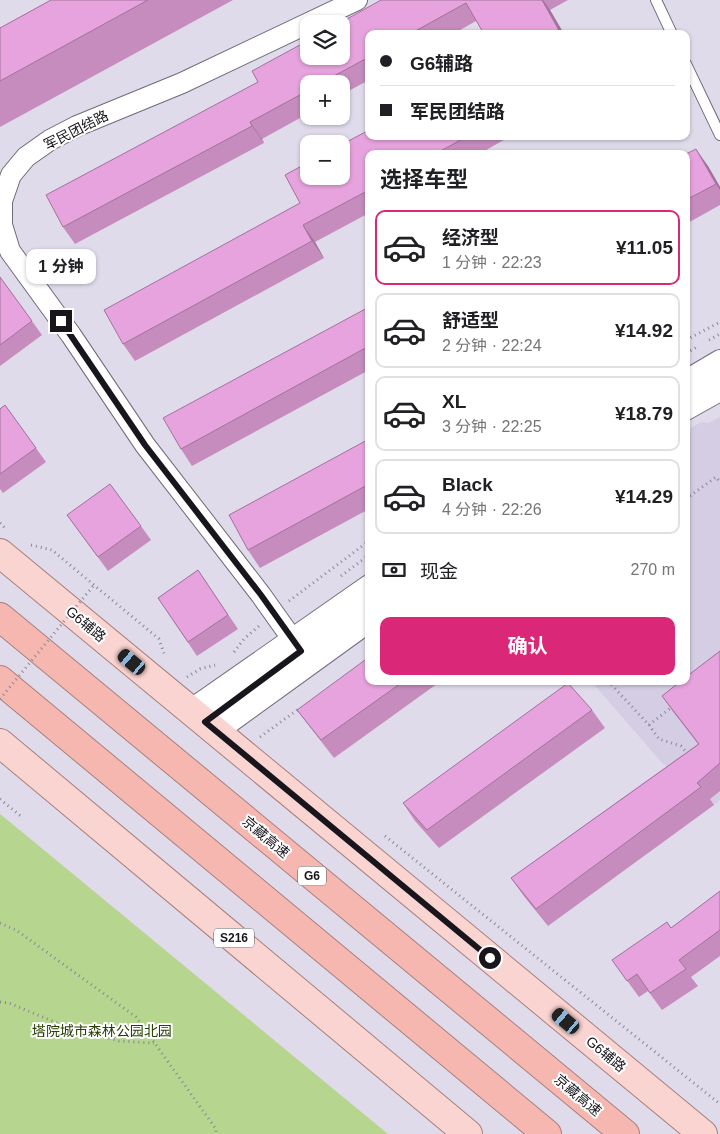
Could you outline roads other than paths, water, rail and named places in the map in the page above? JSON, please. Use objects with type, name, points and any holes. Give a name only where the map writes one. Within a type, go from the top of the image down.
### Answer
[{"type":"highway","name":"京藏高速","points":[[0,617],[625,1134]]},
{"type":"highway","points":[[0,680],[547,1134]]},
{"type":"main road","name":"G6辅路","points":[[11,548],[204,722],[703,1134]]},
{"type":"main road","name":"S216","points":[[0,743],[468,1134]]},
{"type":"street","name":"军民团结路","points":[[301,651],[261,595],[145,445],[71,334],[10,251],[2,225],[2,201],[11,176],[26,157],[50,140],[78,126],[182,83],[357,0]]},
{"type":"street","points":[[690,378],[720,360]]},
{"type":"street","points":[[690,393],[720,375]]},
{"type":"street","points":[[690,408],[720,391]]},
{"type":"street","points":[[301,651],[365,588]]},
{"type":"street","points":[[204,722],[365,606]]},
{"type":"street","points":[[301,651],[365,624]]},
{"type":"lane","points":[[656,0],[670,30]]},
{"type":"lane","points":[[690,72],[720,136]]},
{"type":"park label","name":"塔院城市森林公园北园","points":[[102,1031]]}]
